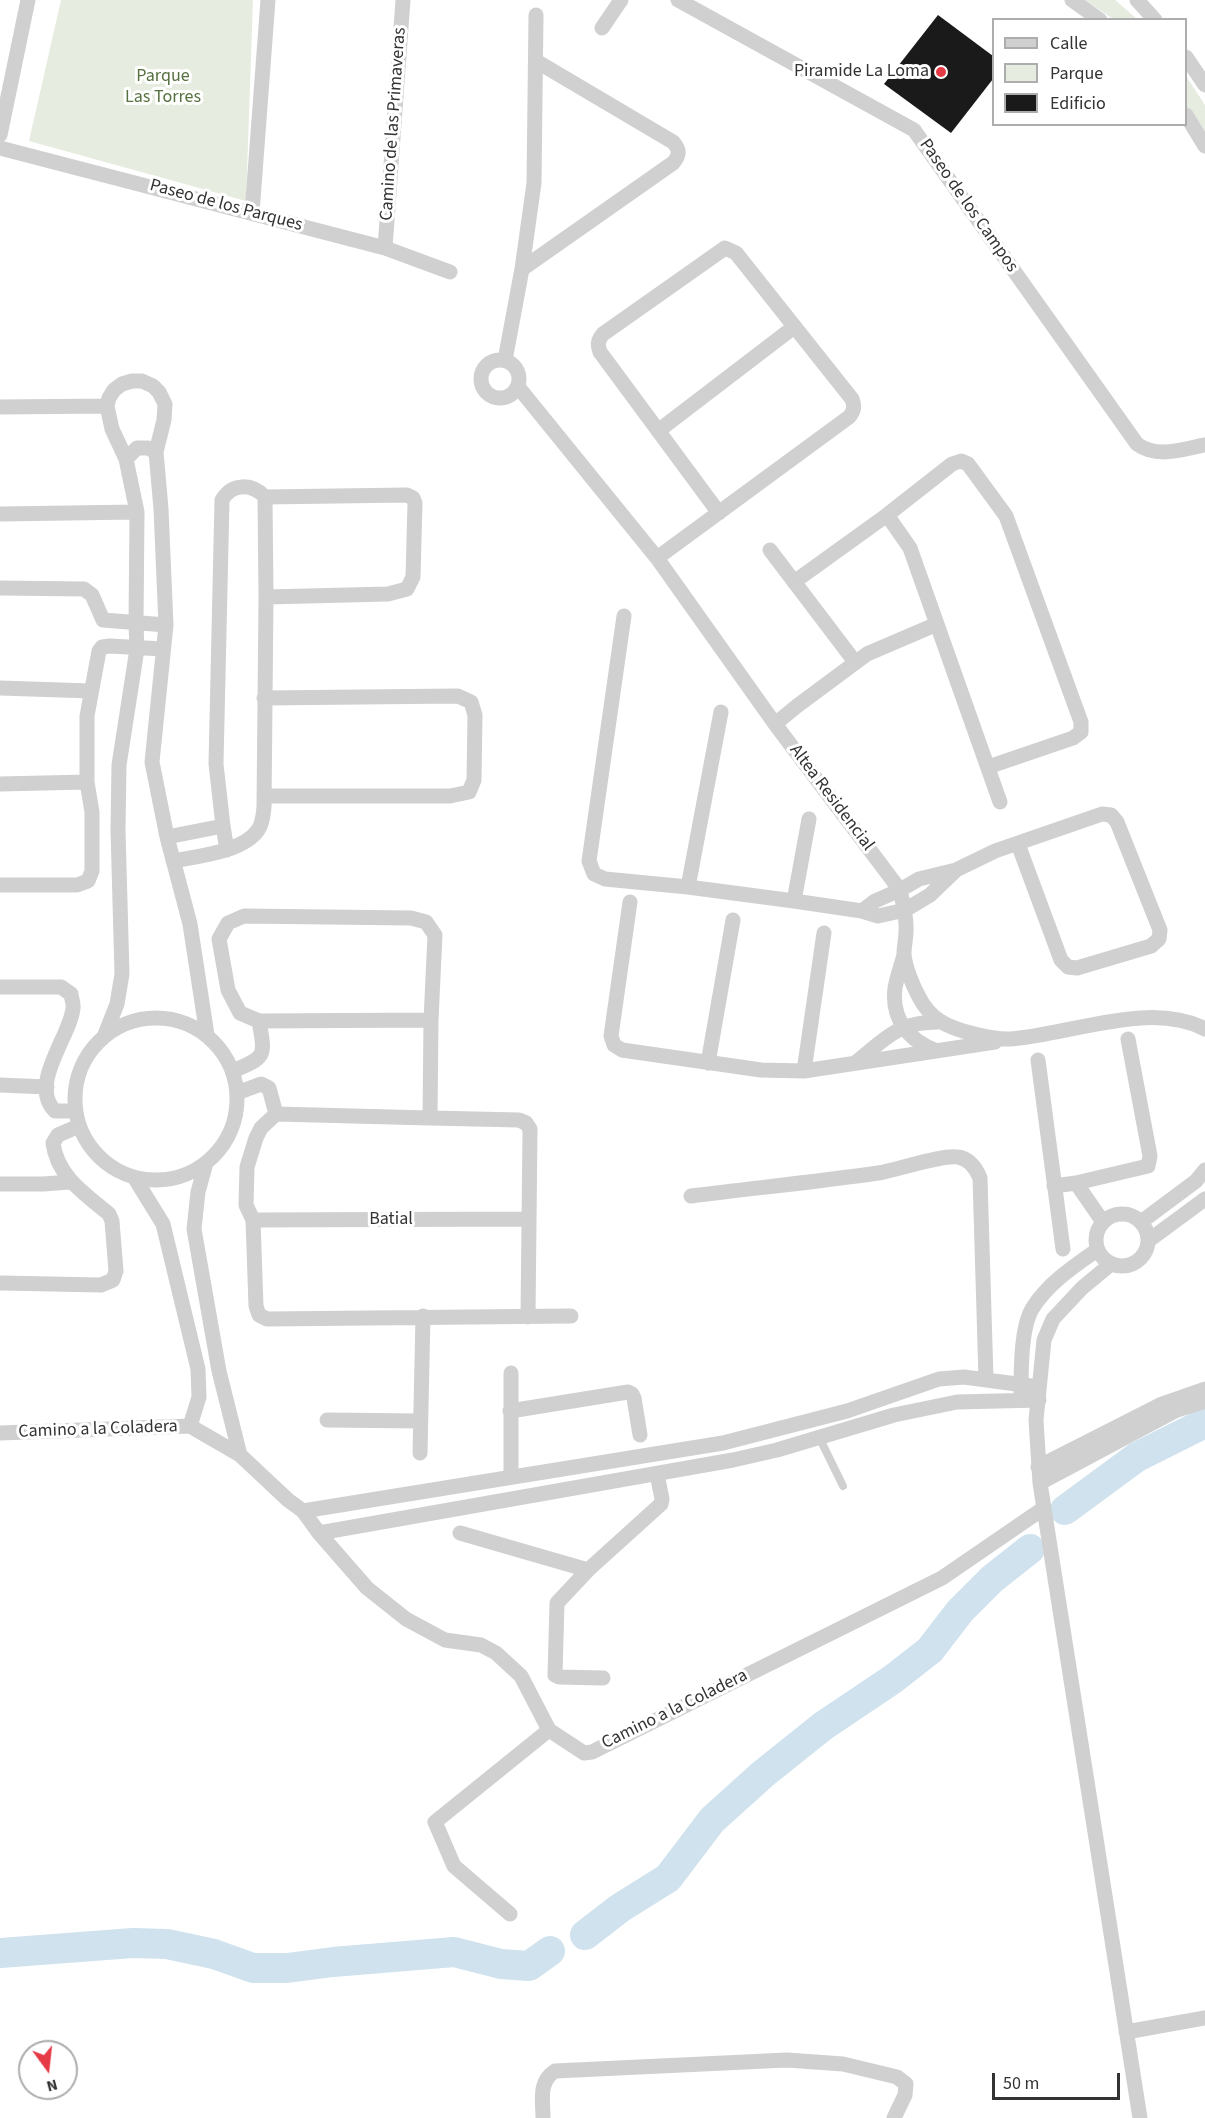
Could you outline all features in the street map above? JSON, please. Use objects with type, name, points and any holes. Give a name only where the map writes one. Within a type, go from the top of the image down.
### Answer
[{"type":"street","points":[[0,135],[28,0]]},
{"type":"street","points":[[252,213],[268,0]]},
{"type":"street","name":"Camino de las Primaveras","points":[[385,248],[403,0]]},
{"type":"street","points":[[602,28],[621,0]]},
{"type":"street","name":"Paseo de los Campos","points":[[678,0],[914,130],[1137,444],[1145,450],[1158,454],[1205,445]]},
{"type":"street","points":[[1072,0],[1097,18]]},
{"type":"street","points":[[1137,0],[1153,18]]},
{"type":"street","points":[[505,360],[522,269],[534,183],[536,15]]},
{"type":"street","points":[[1187,60],[1205,85]]},
{"type":"street","points":[[522,269],[673,163],[678,157],[678,148],[673,142],[536,61]]},
{"type":"street","points":[[1187,118],[1205,146]]},
{"type":"street","name":"Paseo de los Parques","points":[[0,148],[385,248],[450,272]]},
{"type":"street","points":[[657,558],[719,513],[853,412],[852,399],[736,252],[725,248],[598,339],[600,352],[719,513]]},
{"type":"street","points":[[658,431],[794,327]]},
{"type":"street","points":[[505,360],[511,362],[516,369],[519,388],[506,397],[496,398],[488,395],[484,390],[481,382],[482,373],[492,362],[505,360]]},
{"type":"street","points":[[104,1037],[117,1004],[122,974],[118,830],[119,765],[137,649],[135,624],[137,512],[126,459],[112,429],[107,406],[114,390],[132,381],[141,381],[153,386],[164,399],[165,413],[156,452],[166,626],[152,762],[167,837],[190,924],[207,1035]]},
{"type":"street","name":"Altea Residencial","points":[[519,388],[657,558],[776,724],[900,890],[905,910],[904,955],[919,997],[928,1011],[942,1023],[975,1034],[1010,1039],[1096,1024],[1157,1018],[1199,1026],[1205,1044]]},
{"type":"street","points":[[0,407],[107,406]]},
{"type":"street","points":[[126,459],[137,448],[148,448],[156,452]]},
{"type":"street","points":[[794,582],[887,515],[952,464],[961,460],[968,464],[1006,516],[1081,722],[1081,732],[1073,738],[988,767]]},
{"type":"street","points":[[227,850],[216,764],[222,500],[226,493],[238,487],[255,489],[265,497],[407,495],[413,498],[415,503],[413,577],[407,589],[388,594],[266,597]]},
{"type":"street","points":[[173,861],[227,850],[248,840],[257,832],[262,823],[266,597],[265,497]]},
{"type":"street","points":[[0,514],[137,512]]},
{"type":"street","points":[[887,515],[910,548],[1000,802]]},
{"type":"street","points":[[770,550],[855,662]]},
{"type":"street","points":[[0,588],[84,589],[92,595],[103,620],[166,626]]},
{"type":"street","points":[[624,616],[590,861],[594,874],[605,879],[794,901],[862,911],[878,916],[905,910],[930,895],[957,870]]},
{"type":"street","points":[[776,724],[867,654],[937,624]]},
{"type":"street","points":[[0,885],[77,885],[88,881],[92,871],[92,812],[87,782],[87,716],[99,651],[102,647],[110,646],[163,649]]},
{"type":"street","points":[[0,688],[91,691]]},
{"type":"street","points":[[264,698],[459,696],[471,702],[475,715],[474,780],[469,792],[450,796],[264,796]]},
{"type":"street","points":[[688,887],[721,712]]},
{"type":"street","points":[[0,784],[87,782]]},
{"type":"street","points":[[862,911],[875,901],[919,879],[957,870],[995,851],[1102,814],[1111,815],[1117,822],[1160,930],[1159,939],[1151,946],[1077,968],[1068,967],[1061,960],[1018,844]]},
{"type":"street","points":[[794,901],[809,819]]},
{"type":"street","points":[[167,837],[223,826]]},
{"type":"street","points":[[630,902],[611,1036],[614,1045],[622,1050],[761,1070],[804,1071],[1010,1039]]},
{"type":"street","points":[[430,1118],[435,935],[426,921],[411,918],[244,916],[228,923],[219,939],[228,990],[240,1013],[259,1021],[431,1020]]},
{"type":"street","points":[[708,1062],[733,920]]},
{"type":"street","points":[[804,1071],[824,933]]},
{"type":"street","points":[[904,955],[895,988],[895,1006],[903,1028],[915,1040],[938,1052]]},
{"type":"street","points":[[0,987],[61,987],[71,994],[74,1007],[51,1061],[47,1087],[49,1105],[55,1111],[77,1119]]},
{"type":"street","points":[[152,1018],[167,1018],[181,1022],[207,1035],[227,1058],[233,1071],[237,1093],[236,1115],[232,1129],[217,1154],[187,1174],[165,1180],[134,1177],[106,1164],[95,1153],[77,1119],[76,1088],[82,1066],[89,1053],[104,1037],[123,1025],[152,1018]]},
{"type":"street","points":[[233,1071],[258,1060],[262,1054],[259,1021]]},
{"type":"street","points":[[855,1063],[893,1033],[903,1028],[921,1022],[942,1023]]},
{"type":"street","points":[[1054,1186],[1148,1166],[1150,1156],[1128,1039]]},
{"type":"street","points":[[1038,1060],[1063,1249]]},
{"type":"street","points":[[237,1093],[261,1084],[269,1088],[276,1114]]},
{"type":"street","points":[[0,1085],[47,1087]]},
{"type":"street","points":[[528,1317],[530,1129],[526,1123],[519,1120],[276,1114],[261,1128],[247,1167],[246,1205],[253,1220],[256,1306],[259,1315],[267,1319],[423,1316],[528,1317],[571,1316]]},
{"type":"street","points":[[0,1283],[101,1285],[113,1280],[116,1271],[112,1221],[109,1214],[70,1182],[55,1154],[53,1143],[58,1135],[77,1119]]},
{"type":"street","points":[[691,1196],[879,1173],[947,1156],[970,1161],[980,1178],[986,1379]]},
{"type":"street","points":[[206,1163],[198,1192],[194,1229],[219,1371],[240,1455]]},
{"type":"street","points":[[134,1177],[163,1224],[198,1369],[199,1396],[190,1426]]},
{"type":"street","points":[[1141,1222],[1202,1180]]},
{"type":"street","points":[[0,1184],[70,1182]]},
{"type":"street","points":[[1076,1183],[1103,1222]]},
{"type":"street","points":[[1148,1241],[1205,1199]]},
{"type":"street","points":[[1122,1214],[1132,1216],[1141,1222],[1148,1241],[1146,1251],[1131,1265],[1111,1264],[1097,1250],[1098,1230],[1103,1222],[1112,1216],[1122,1214]]},
{"type":"street","name":"Batial","points":[[253,1220],[529,1219]]},
{"type":"street","points":[[1036,1420],[1021,1400],[1025,1334],[1032,1310],[1067,1271],[1097,1250]]},
{"type":"street","points":[[1111,1264],[1082,1288],[1053,1319],[1044,1340],[1036,1420],[1040,1483],[1140,2118]]},
{"type":"street","points":[[420,1453],[423,1316]]},
{"type":"street","points":[[511,1373],[511,1477]]},
{"type":"street","points":[[303,1510],[723,1443],[847,1411],[939,1379],[964,1377],[986,1379],[1021,1384],[1039,1393]]},
{"type":"street","points":[[1038,1467],[1162,1404],[1205,1389]]},
{"type":"street","points":[[510,1411],[628,1392],[634,1398],[640,1435]]},
{"type":"street","points":[[319,1533],[733,1460],[777,1450],[894,1415],[957,1402],[1021,1400],[1039,1393]]},
{"type":"street","points":[[1040,1483],[1177,1410],[1205,1401]]},
{"type":"street","points":[[847,1411],[852,1428]]},
{"type":"street","points":[[327,1420],[420,1421]]},
{"type":"street","name":"Camino a la Coladera","points":[[0,1433],[190,1426],[240,1455],[288,1500],[303,1510],[319,1533],[367,1588],[406,1619],[445,1640],[481,1645],[503,1658],[521,1676],[549,1730],[584,1753],[592,1752],[942,1578],[1044,1508]]},
{"type":"street","points":[[603,1678],[555,1675],[557,1603],[588,1570],[661,1504],[657,1474]]},
{"type":"street","points":[[495,1479],[499,1500]]},
{"type":"street","points":[[460,1533],[588,1570]]},
{"type":"street","points":[[510,1914],[454,1866],[435,1822],[549,1730]]},
{"type":"street","points":[[1126,2032],[1205,2018]]},
{"type":"street","points":[[543,2118],[543,2085],[547,2076],[555,2071],[787,2060],[843,2064],[897,2077],[906,2084],[905,2095],[894,2118]]},
{"type":"lane","points":[[819,1437],[843,1486]]},
{"type":"green space","name":"Parque Las Torres","points":[[61,0],[253,0],[246,201],[29,141]]},
{"type":"green space","points":[[1085,0],[1115,0],[1136,18],[1112,18]]},
{"type":"green space","points":[[1187,78],[1205,105],[1205,135],[1187,107]]},
{"type":"building","points":[[938,15],[992,55],[992,80],[951,133],[884,84]]},
{"type":"waterway","points":[[1065,1510],[1137,1457],[1205,1423]]},
{"type":"waterway","points":[[585,1935],[620,1908],[668,1878],[712,1820],[763,1774],[823,1726],[893,1679],[930,1650],[960,1611],[992,1579],[1030,1549]]},
{"type":"waterway","points":[[0,1953],[133,1943],[167,1944],[214,1954],[253,1968],[287,1968],[454,1952],[501,1964],[529,1966],[550,1951]]},
{"type":"place","name":"Piramide La Loma","points":[[941,72]]}]
